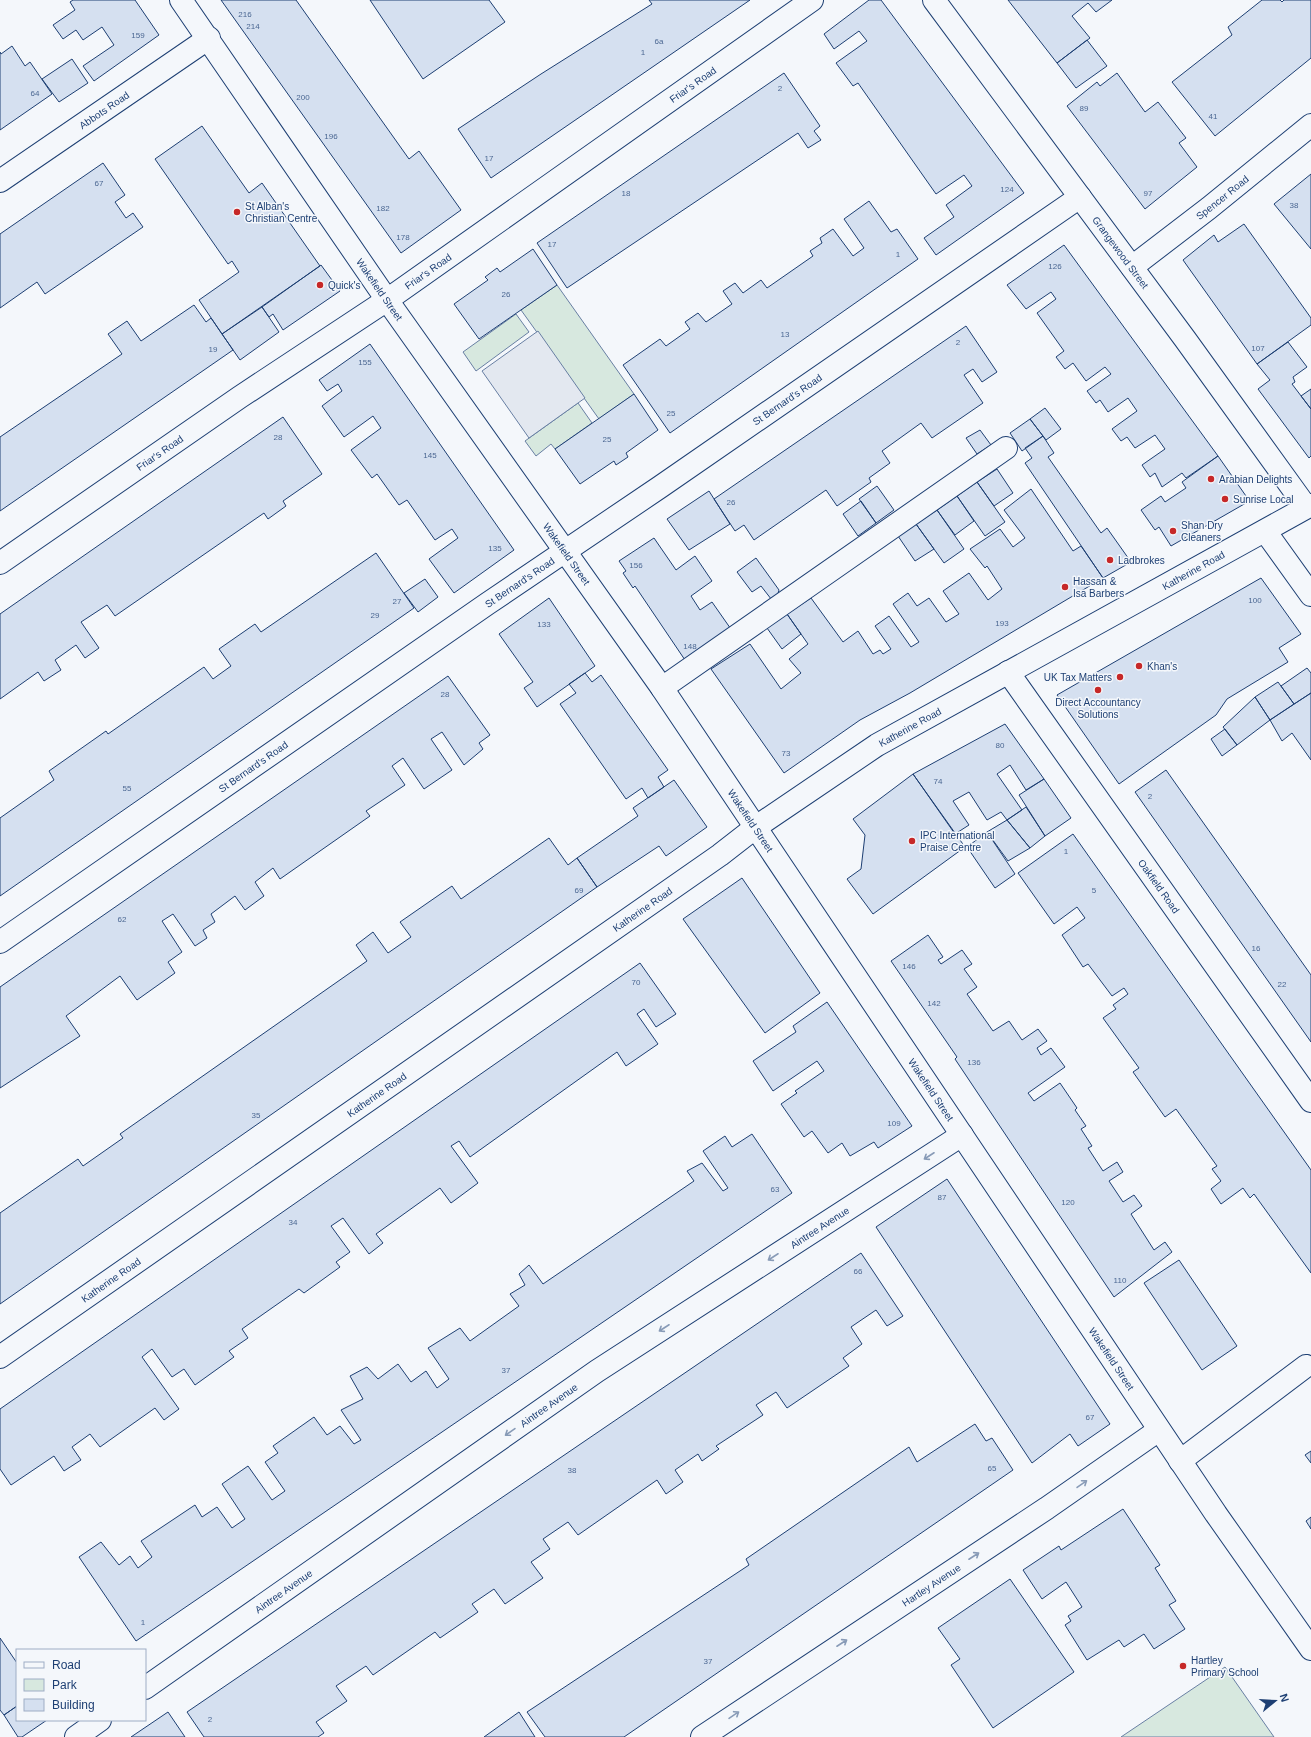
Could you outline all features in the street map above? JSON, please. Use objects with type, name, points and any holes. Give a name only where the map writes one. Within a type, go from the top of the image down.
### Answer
[{"type":"street","name":"Wakefield Street","points":[[181,0],[209,38],[387,300],[662,688],[1159,1430],[1311,1649]]},
{"type":"street","name":"Friar's Road","points":[[0,564],[240,397],[387,300],[812,0]]},
{"type":"street","name":"Grangewood Street","points":[[934,0],[1309,506]]},
{"type":"street","name":"Abbots Road","points":[[0,181],[209,38]]},
{"type":"street","name":"Spencer Road","points":[[1132,267],[1209,208],[1311,125]]},
{"type":"street","name":"St Bernard's Road","points":[[0,942],[564,551],[660,487],[1080,197]]},
{"type":"street","points":[[662,688],[1006,448]]},
{"type":"street","name":"Katherine Road","points":[[0,1357],[877,745],[1309,506]]},
{"type":"street","points":[[1265,531],[1311,595]]},
{"type":"street","name":"Oakfield Road","points":[[1008,672],[1311,1101]]},
{"type":"street","name":"Aintree Avenue","points":[[146,1687],[597,1371],[962,1135]]},
{"type":"street","points":[[1180,1461],[1306,1366]]},
{"type":"street","name":"Hartley Avenue","points":[[702,1737],[1048,1508],[1159,1430]]},
{"type":"street","points":[[76,1737],[99,1721]]},
{"type":"green space","points":[[557,285],[634,394],[599,419],[521,310]]},
{"type":"green space","points":[[516,314],[529,332],[476,371],[463,352]]},
{"type":"green space","points":[[578,403],[592,423],[555,449],[551,444],[536,456],[525,441]]},
{"type":"green space","points":[[1225,1667],[1274,1737],[1121,1737]]},
{"type":"shaded area","points":[[538,331],[585,398],[529,438],[482,371]]},
{"type":"building","points":[[73,0],[135,0],[159,35],[94,81],[83,66],[114,45],[102,27],[83,40],[76,30],[63,39],[53,25],[75,10],[70,2]]},
{"type":"building","points":[[221,0],[296,0],[409,159],[419,151],[461,210],[401,253]]},
{"type":"building","points":[[370,0],[489,0],[505,22],[423,79]]},
{"type":"building","points":[[649,0],[750,0],[491,178],[458,129],[541,74],[652,4]]},
{"type":"building","points":[[869,0],[881,0],[1024,193],[936,255],[924,238],[954,217],[946,205],[972,186],[964,175],[936,194],[858,83],[853,86],[836,63],[867,41],[859,31],[834,49],[824,34]]},
{"type":"building","points":[[1008,0],[1112,0],[1096,12],[1088,3],[1072,16],[1090,38],[1057,63]]},
{"type":"building","points":[[1262,0],[1280,0],[1282,2],[1284,0],[1311,0],[1311,58],[1215,136],[1172,82],[1232,35],[1228,27]]},
{"type":"building","points":[[1087,40],[1107,66],[1076,88],[1057,63]]},
{"type":"building","points":[[12,46],[25,66],[30,62],[52,94],[0,130],[0,52],[1,54]]},
{"type":"building","points":[[72,59],[88,83],[59,102],[42,79]]},
{"type":"building","points":[[784,73],[820,126],[814,131],[821,140],[808,148],[798,133],[567,288],[537,243]]},
{"type":"building","points":[[1117,73],[1145,112],[1158,102],[1186,138],[1179,143],[1197,167],[1145,209],[1067,106],[1097,82],[1100,86]]},
{"type":"building","name":"St Alban's Christian Centre","points":[[202,126],[249,193],[262,183],[320,266],[222,334],[199,300],[239,272],[232,261],[228,264],[155,159]]},
{"type":"building","points":[[103,163],[125,195],[115,202],[126,218],[133,213],[143,227],[45,294],[37,282],[0,308],[0,234]]},
{"type":"building","points":[[1311,174],[1311,249],[1274,204]]},
{"type":"building","points":[[869,201],[891,232],[897,229],[918,259],[670,433],[623,365],[660,339],[666,346],[690,329],[685,322],[698,313],[706,322],[732,304],[723,291],[735,283],[743,293],[761,280],[767,288],[813,256],[810,251],[822,243],[820,238],[833,229],[853,256],[864,248],[844,219]]},
{"type":"building","points":[[1244,224],[1311,318],[1311,325],[1257,364],[1183,260],[1214,235],[1218,242]]},
{"type":"building","points":[[1064,245],[1218,456],[1186,478],[1182,473],[1162,487],[1155,473],[1150,477],[1142,465],[1165,449],[1155,435],[1135,448],[1127,437],[1121,441],[1112,429],[1137,411],[1128,398],[1108,412],[1100,400],[1096,403],[1087,391],[1111,374],[1105,367],[1086,381],[1073,363],[1065,369],[1056,357],[1064,351],[1037,313],[1056,299],[1051,292],[1026,309],[1007,285]]},
{"type":"building","points":[[533,249],[557,285],[479,339],[454,304],[488,280],[485,277],[497,268],[500,272]]},
{"type":"building","points":[[321,265],[340,291],[283,330],[273,314],[269,317],[262,307]]},
{"type":"building","points":[[194,305],[206,322],[211,318],[233,350],[0,511],[0,437],[122,354],[108,334],[127,321],[141,341]]},
{"type":"building","points":[[262,307],[279,332],[240,360],[222,334]]},
{"type":"building","points":[[966,326],[997,372],[982,382],[973,369],[964,375],[983,403],[932,438],[921,423],[882,451],[890,463],[869,478],[871,482],[837,506],[826,490],[754,540],[744,525],[735,531],[714,499]]},
{"type":"building","points":[[1288,342],[1307,367],[1293,377],[1295,382],[1292,384],[1311,409],[1311,456],[1309,458],[1258,389],[1270,380],[1257,364]]},
{"type":"building","points":[[370,344],[514,550],[454,593],[429,559],[458,538],[452,529],[435,540],[407,500],[399,505],[377,474],[372,478],[351,450],[381,428],[373,416],[344,437],[322,406],[342,391],[338,384],[327,391],[319,380]]},
{"type":"building","points":[[1311,389],[1311,409],[1301,396]]},
{"type":"building","points":[[634,394],[658,430],[626,453],[628,457],[616,465],[614,461],[580,484],[555,449]]},
{"type":"building","points":[[1045,408],[1061,429],[1046,440],[1030,419]]},
{"type":"building","points":[[283,417],[322,474],[283,501],[286,506],[268,519],[264,513],[115,616],[107,605],[81,622],[99,648],[85,658],[76,645],[55,660],[61,670],[44,681],[38,672],[0,699],[0,614]]},
{"type":"building","points":[[1030,419],[1043,436],[1022,451],[1010,433]]},
{"type":"building","points":[[980,430],[991,445],[977,454],[966,438]]},
{"type":"building","points":[[1043,436],[1054,453],[1048,457],[1101,533],[1107,528],[1131,562],[1103,578],[1025,463],[1032,458],[1025,448]]},
{"type":"building","points":[[1218,456],[1246,496],[1246,503],[1171,546],[1159,527],[1155,530],[1141,510],[1161,496],[1165,502],[1186,488],[1182,482]]},
{"type":"building","points":[[997,469],[1013,493],[994,506],[977,482]]},
{"type":"building","points":[[977,482],[1005,522],[985,536],[957,496]]},
{"type":"building","points":[[877,486],[894,510],[876,523],[859,499]]},
{"type":"building","points":[[1031,489],[1073,551],[1081,546],[1103,578],[910,693],[860,720],[784,773],[711,669],[750,644],[781,689],[801,673],[789,659],[808,644],[787,614],[811,598],[843,642],[858,631],[873,654],[880,650],[883,654],[891,649],[875,626],[889,616],[911,647],[919,642],[893,604],[908,593],[917,606],[929,598],[946,622],[959,614],[943,591],[969,573],[988,600],[1002,589],[987,566],[985,568],[970,549],[1000,529],[1013,547],[1025,538],[1004,510]]},
{"type":"building","points":[[709,491],[730,524],[689,550],[667,519]]},
{"type":"building","points":[[957,496],[974,521],[955,535],[937,510]]},
{"type":"building","points":[[861,501],[876,523],[858,536],[843,514]]},
{"type":"building","points":[[937,510],[964,549],[944,563],[916,524]]},
{"type":"building","points":[[916,524],[934,549],[915,561],[898,536]]},
{"type":"building","points":[[654,538],[676,570],[695,556],[712,581],[691,596],[700,610],[712,602],[733,632],[687,663],[635,586],[633,588],[623,573],[626,571],[619,561]]},
{"type":"building","points":[[376,553],[414,608],[0,896],[0,818],[54,780],[49,771],[106,731],[108,734],[204,667],[213,679],[231,666],[219,649],[255,624],[261,632]]},
{"type":"building","points":[[756,558],[779,590],[775,604],[761,586],[752,592],[737,572]]},
{"type":"building","points":[[1261,578],[1301,634],[1279,648],[1288,662],[1227,699],[1216,715],[1119,784],[1057,695]]},
{"type":"building","points":[[425,579],[438,597],[418,612],[404,593]]},
{"type":"building","points":[[549,598],[595,666],[537,707],[524,688],[533,682],[499,634]]},
{"type":"building","points":[[787,614],[801,634],[782,649],[767,628]]},
{"type":"building","points":[[1307,668],[1311,673],[1311,693],[1294,704],[1281,686]]},
{"type":"building","points":[[585,673],[592,682],[601,675],[668,770],[658,777],[664,787],[648,798],[642,788],[626,799],[560,704],[576,693],[569,684]]},
{"type":"building","points":[[448,676],[490,735],[479,743],[483,749],[464,765],[442,732],[431,739],[452,770],[424,789],[403,758],[392,766],[405,785],[366,811],[370,816],[280,879],[273,868],[255,882],[264,896],[245,910],[235,896],[211,914],[215,922],[203,930],[207,938],[195,946],[173,914],[162,921],[182,952],[168,962],[175,973],[137,1000],[120,976],[66,1016],[80,1036],[0,1088],[0,987]]},
{"type":"building","points":[[1278,682],[1294,704],[1270,720],[1255,697]]},
{"type":"building","points":[[1311,693],[1311,760],[1292,733],[1282,741],[1270,720]]},
{"type":"building","points":[[1255,697],[1270,720],[1237,745],[1223,727]]},
{"type":"building","points":[[1005,724],[1044,779],[1026,790],[1010,765],[997,774],[1022,810],[1007,820],[1001,812],[987,820],[969,792],[953,801],[969,825],[955,834],[913,774]]},
{"type":"building","points":[[1225,729],[1237,745],[1222,756],[1211,739]]},
{"type":"building","points":[[1166,770],[1311,975],[1311,1042],[1135,792]]},
{"type":"building","name":"IPC International Praise Centre","points":[[913,774],[965,847],[873,914],[847,879],[861,869],[865,835],[853,819]]},
{"type":"building","points":[[1044,779],[1071,818],[1045,836],[1019,795]]},
{"type":"building","points":[[674,780],[707,827],[666,856],[659,846],[597,887],[577,858],[638,816],[633,808]]},
{"type":"building","points":[[1026,807],[1045,836],[1030,848],[1007,820]]},
{"type":"building","points":[[1007,820],[1030,848],[1008,861],[987,832]]},
{"type":"building","points":[[987,832],[1015,874],[995,888],[967,847]]},
{"type":"building","points":[[1073,834],[1311,1170],[1311,1273],[1254,1194],[1250,1198],[1243,1188],[1221,1204],[1211,1189],[1221,1181],[1212,1169],[1217,1166],[1176,1109],[1165,1117],[1133,1072],[1139,1068],[1103,1018],[1116,1009],[1113,1005],[1128,994],[1124,988],[1112,996],[1088,964],[1083,967],[1062,935],[1085,918],[1077,907],[1054,924],[1018,873]]},
{"type":"building","points":[[549,838],[568,865],[577,858],[597,887],[0,1304],[0,1213],[78,1159],[83,1166],[123,1138],[120,1134],[367,961],[356,945],[373,932],[388,953],[411,937],[400,922],[452,886],[461,899]]},
{"type":"building","points":[[742,878],[820,993],[765,1033],[683,919]]},
{"type":"building","points":[[928,935],[943,957],[938,960],[941,964],[962,950],[972,964],[964,969],[977,987],[967,994],[993,1031],[1009,1021],[1022,1040],[1038,1029],[1047,1041],[1037,1048],[1041,1055],[1051,1048],[1065,1067],[1028,1093],[1034,1101],[1060,1083],[1077,1108],[1075,1110],[1086,1126],[1081,1129],[1092,1146],[1088,1148],[1103,1171],[1117,1162],[1123,1172],[1109,1181],[1123,1202],[1134,1195],[1142,1206],[1131,1214],[1154,1250],[1165,1242],[1172,1252],[1114,1297],[955,1059],[957,1057],[891,961]]},
{"type":"building","points":[[640,963],[676,1014],[656,1027],[644,1009],[637,1014],[658,1044],[626,1066],[617,1052],[470,1157],[459,1141],[451,1146],[478,1183],[451,1203],[440,1188],[376,1234],[383,1243],[369,1254],[343,1218],[331,1226],[350,1252],[336,1262],[340,1267],[304,1293],[299,1289],[242,1329],[248,1338],[229,1351],[234,1357],[195,1385],[184,1369],[172,1377],[152,1349],[142,1357],[179,1409],[164,1420],[155,1408],[100,1447],[90,1434],[72,1447],[81,1460],[64,1471],[54,1456],[11,1485],[0,1469],[0,1409]]},
{"type":"building","points":[[827,1002],[912,1126],[878,1148],[874,1142],[850,1156],[842,1143],[828,1153],[812,1131],[804,1137],[781,1104],[797,1093],[795,1091],[824,1071],[817,1061],[773,1091],[753,1061],[796,1032],[793,1026]]},
{"type":"building","points":[[752,1134],[792,1193],[136,1641],[79,1557],[101,1542],[119,1565],[130,1556],[138,1568],[152,1557],[141,1541],[195,1505],[202,1517],[217,1507],[232,1528],[245,1519],[222,1484],[248,1466],[272,1500],[285,1491],[265,1462],[278,1453],[273,1446],[314,1417],[327,1435],[340,1426],[354,1444],[361,1440],[341,1410],[363,1399],[350,1376],[367,1367],[378,1379],[398,1364],[411,1382],[426,1371],[437,1388],[449,1379],[428,1348],[460,1328],[470,1341],[519,1306],[510,1294],[525,1285],[519,1274],[529,1265],[543,1284],[694,1181],[687,1171],[702,1163],[723,1191],[728,1188],[703,1151],[725,1136],[732,1147]]},
{"type":"building","points":[[947,1179],[1110,1424],[1078,1446],[1070,1434],[1032,1463],[876,1227]]},
{"type":"building","points":[[861,1253],[903,1316],[887,1326],[876,1310],[851,1327],[862,1344],[843,1358],[849,1366],[787,1408],[776,1392],[756,1405],[763,1415],[716,1446],[719,1449],[702,1461],[698,1454],[675,1470],[683,1482],[666,1494],[657,1480],[578,1535],[568,1522],[543,1539],[550,1549],[531,1562],[543,1578],[505,1604],[494,1589],[472,1604],[478,1612],[440,1638],[435,1632],[373,1675],[366,1666],[336,1686],[347,1701],[316,1722],[324,1733],[318,1737],[204,1737],[187,1712]]},
{"type":"building","points":[[1179,1260],[1237,1346],[1202,1370],[1144,1283]]},
{"type":"building","points":[[975,1424],[986,1441],[992,1438],[1013,1470],[624,1737],[545,1737],[527,1712],[749,1565],[746,1559],[909,1447],[917,1462]]},
{"type":"building","points":[[1311,1451],[1311,1463],[1305,1455]]},
{"type":"building","points":[[1123,1509],[1160,1565],[1155,1568],[1176,1601],[1169,1605],[1185,1629],[1154,1649],[1144,1634],[1124,1647],[1119,1640],[1087,1660],[1065,1625],[1071,1621],[1068,1616],[1082,1607],[1066,1582],[1042,1599],[1023,1570],[1059,1546],[1061,1550]]},
{"type":"building","points":[[1311,1517],[1311,1529],[1306,1521]]},
{"type":"building","points":[[1010,1579],[1074,1672],[993,1728],[951,1665],[960,1659],[938,1628]]},
{"type":"building","points":[[0,1638],[16,1662],[16,1707],[4,1715],[0,1710]]},
{"type":"building","points":[[16,1707],[16,1721],[46,1721],[22,1737],[18,1737],[4,1715]]},
{"type":"building","points":[[168,1712],[185,1737],[131,1737]]},
{"type":"building","points":[[519,1712],[535,1737],[484,1737]]},
{"type":"place","name":"St Alban's Christian Centre","points":[[237,212]]},
{"type":"place","name":"Quick's","points":[[320,285]]},
{"type":"place","name":"Arabian Delights","points":[[1211,479]]},
{"type":"place","name":"Sunrise Local","points":[[1225,499]]},
{"type":"place","name":"Shan Dry Cleaners","points":[[1173,531]]},
{"type":"place","name":"Ladbrokes","points":[[1110,560]]},
{"type":"place","name":"Hassan & Isa Barbers","points":[[1065,587]]},
{"type":"place","name":"Khan's","points":[[1139,666]]},
{"type":"place","name":"UK Tax Matters","points":[[1120,677]]},
{"type":"place","name":"Direct Accountancy Solutions","points":[[1098,690]]},
{"type":"place","name":"IPC International Praise Centre","points":[[912,841]]},
{"type":"place","name":"Hartley Primary School","points":[[1183,1666]]}]
